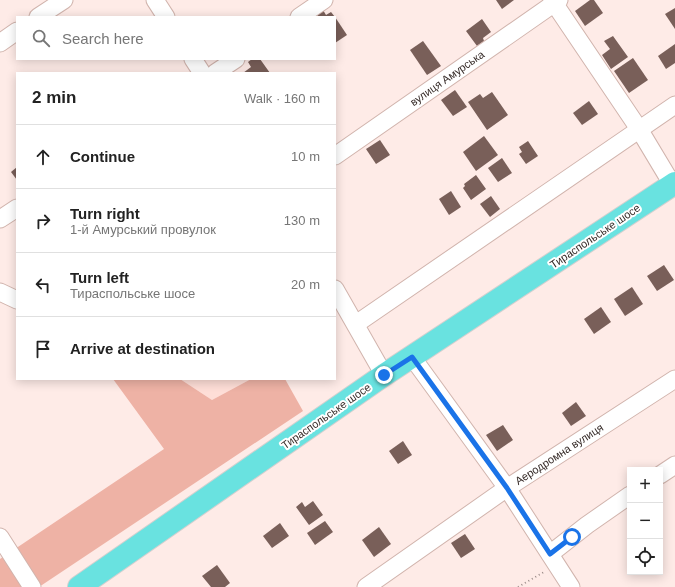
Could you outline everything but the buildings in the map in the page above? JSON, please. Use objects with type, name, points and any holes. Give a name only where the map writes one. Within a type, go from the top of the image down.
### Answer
[{"type":"main road","name":"Тираспольське шосе","points":[[79,587],[384,375],[674,184]]},
{"type":"street","points":[[40,16],[64,0]]},
{"type":"street","points":[[155,0],[165,16]]},
{"type":"street","points":[[300,16],[324,0]]},
{"type":"street","points":[[555,1],[674,184]]},
{"type":"street","name":"вулиця Амурська","points":[[336,155],[555,1]]},
{"type":"street","points":[[0,43],[16,32]]},
{"type":"street","points":[[194,60],[201,72]]},
{"type":"street","points":[[216,72],[234,60]]},
{"type":"street","points":[[356,324],[675,105]]},
{"type":"street","points":[[0,219],[16,209]]},
{"type":"street","points":[[336,290],[384,375]]},
{"type":"street","points":[[0,292],[16,300]]},
{"type":"street","points":[[412,357],[507,488],[571,587]]},
{"type":"street","name":"Аеродромна вулиця","points":[[366,587],[507,488],[675,379]]},
{"type":"street","points":[[663,473],[675,464]]},
{"type":"street","points":[[553,559],[587,525],[627,497]]},
{"type":"street","points":[[0,537],[32,587]]},
{"type":"path","points":[[518,587],[553,559]]},
{"type":"shaded area","points":[[114,380],[182,380],[212,400],[249,380],[286,380],[303,411],[39,587],[0,587],[0,559],[164,449]]},
{"type":"shaded area","points":[[182,380],[249,380],[212,400]]},
{"type":"route","points":[[384,375],[412,357],[507,488],[550,554],[572,537]]}]
